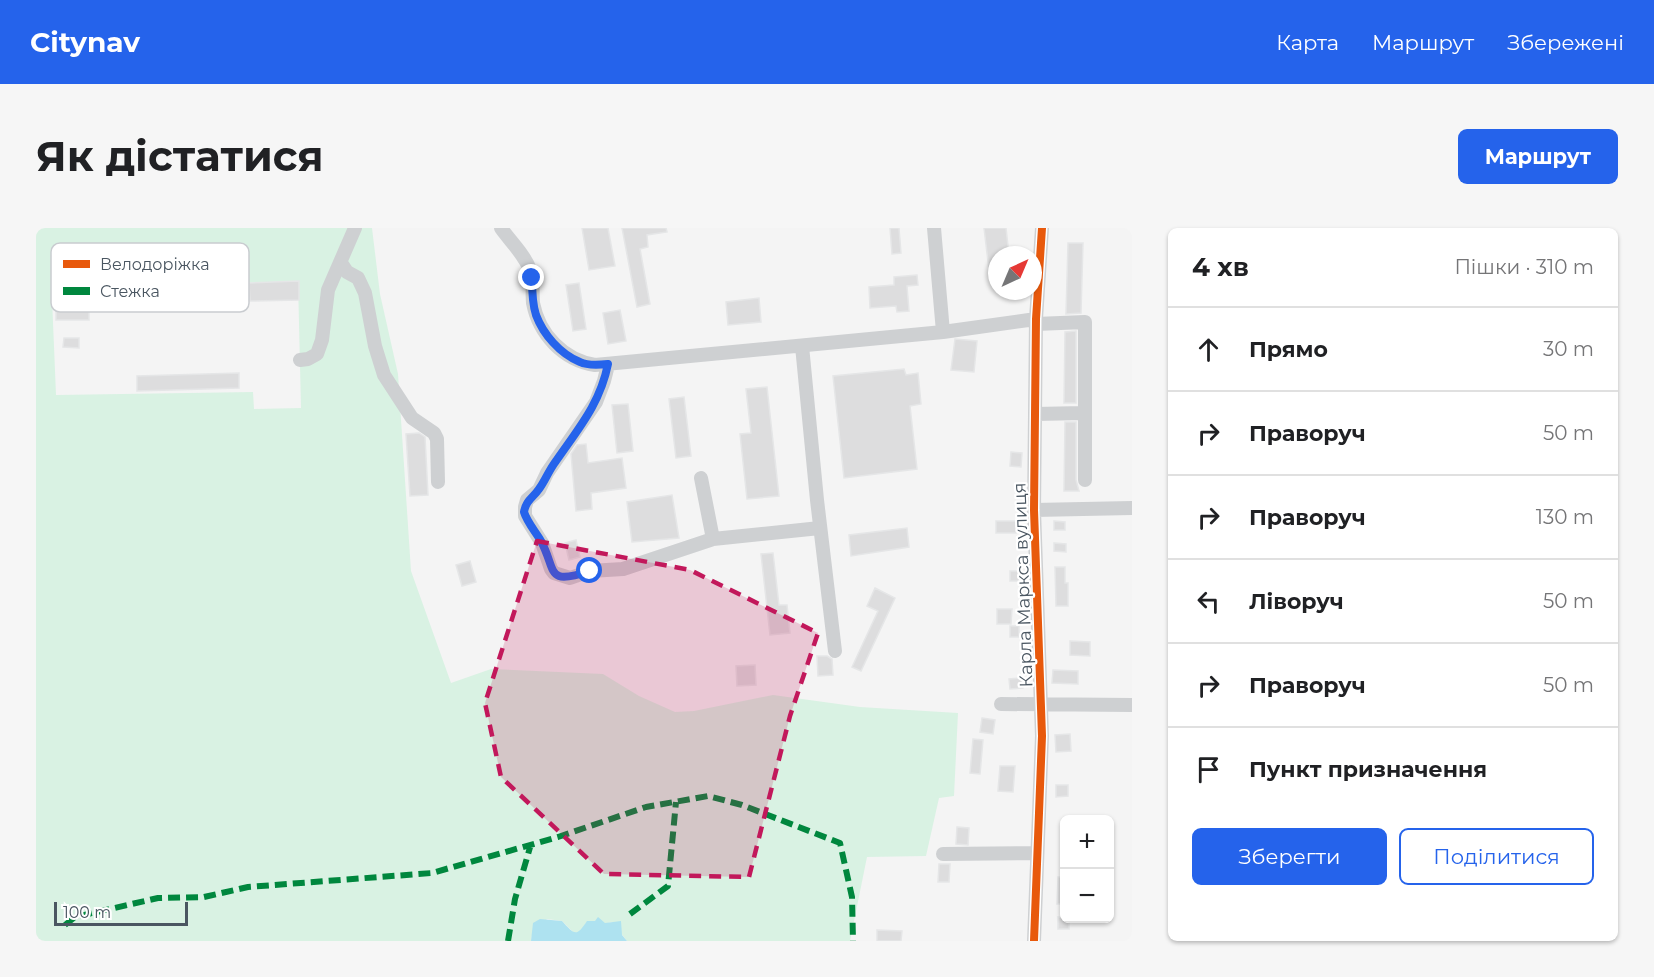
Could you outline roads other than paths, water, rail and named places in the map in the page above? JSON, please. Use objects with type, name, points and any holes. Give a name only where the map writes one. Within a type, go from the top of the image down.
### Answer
[{"type":"street","points":[[300,360],[317,354],[322,340],[328,290],[355,228]]},
{"type":"street","points":[[501,228],[530,270],[536,315],[548,338],[580,363],[608,364],[1036,321],[1084,322],[1085,480]]},
{"type":"street","points":[[934,228],[943,332]]},
{"type":"street","name":"Карла Маркса вулиця","points":[[1034,941],[1042,705],[1034,510],[1036,321],[1042,228]]},
{"type":"street","points":[[341,263],[347,272],[358,278],[365,293],[375,346],[384,375],[412,418],[434,433],[437,439],[438,482]]},
{"type":"street","points":[[802,346],[820,528],[836,651]]},
{"type":"street","points":[[608,364],[596,402],[547,473],[539,490],[527,500],[525,507],[525,516],[542,543],[550,569],[558,575],[570,578],[590,571],[623,569],[713,539],[820,528]]},
{"type":"street","points":[[1035,414],[1084,413]]},
{"type":"street","points":[[701,478],[713,539]]},
{"type":"street","points":[[1034,510],[1132,508]]},
{"type":"street","points":[[1001,704],[1132,705]]},
{"type":"street","points":[[943,854],[1037,853]]},
{"type":"water","points":[[598,917],[605,923],[621,921],[622,935],[627,941],[531,941],[533,923],[540,919],[562,921],[569,929],[577,932],[587,921],[595,921]]}]
